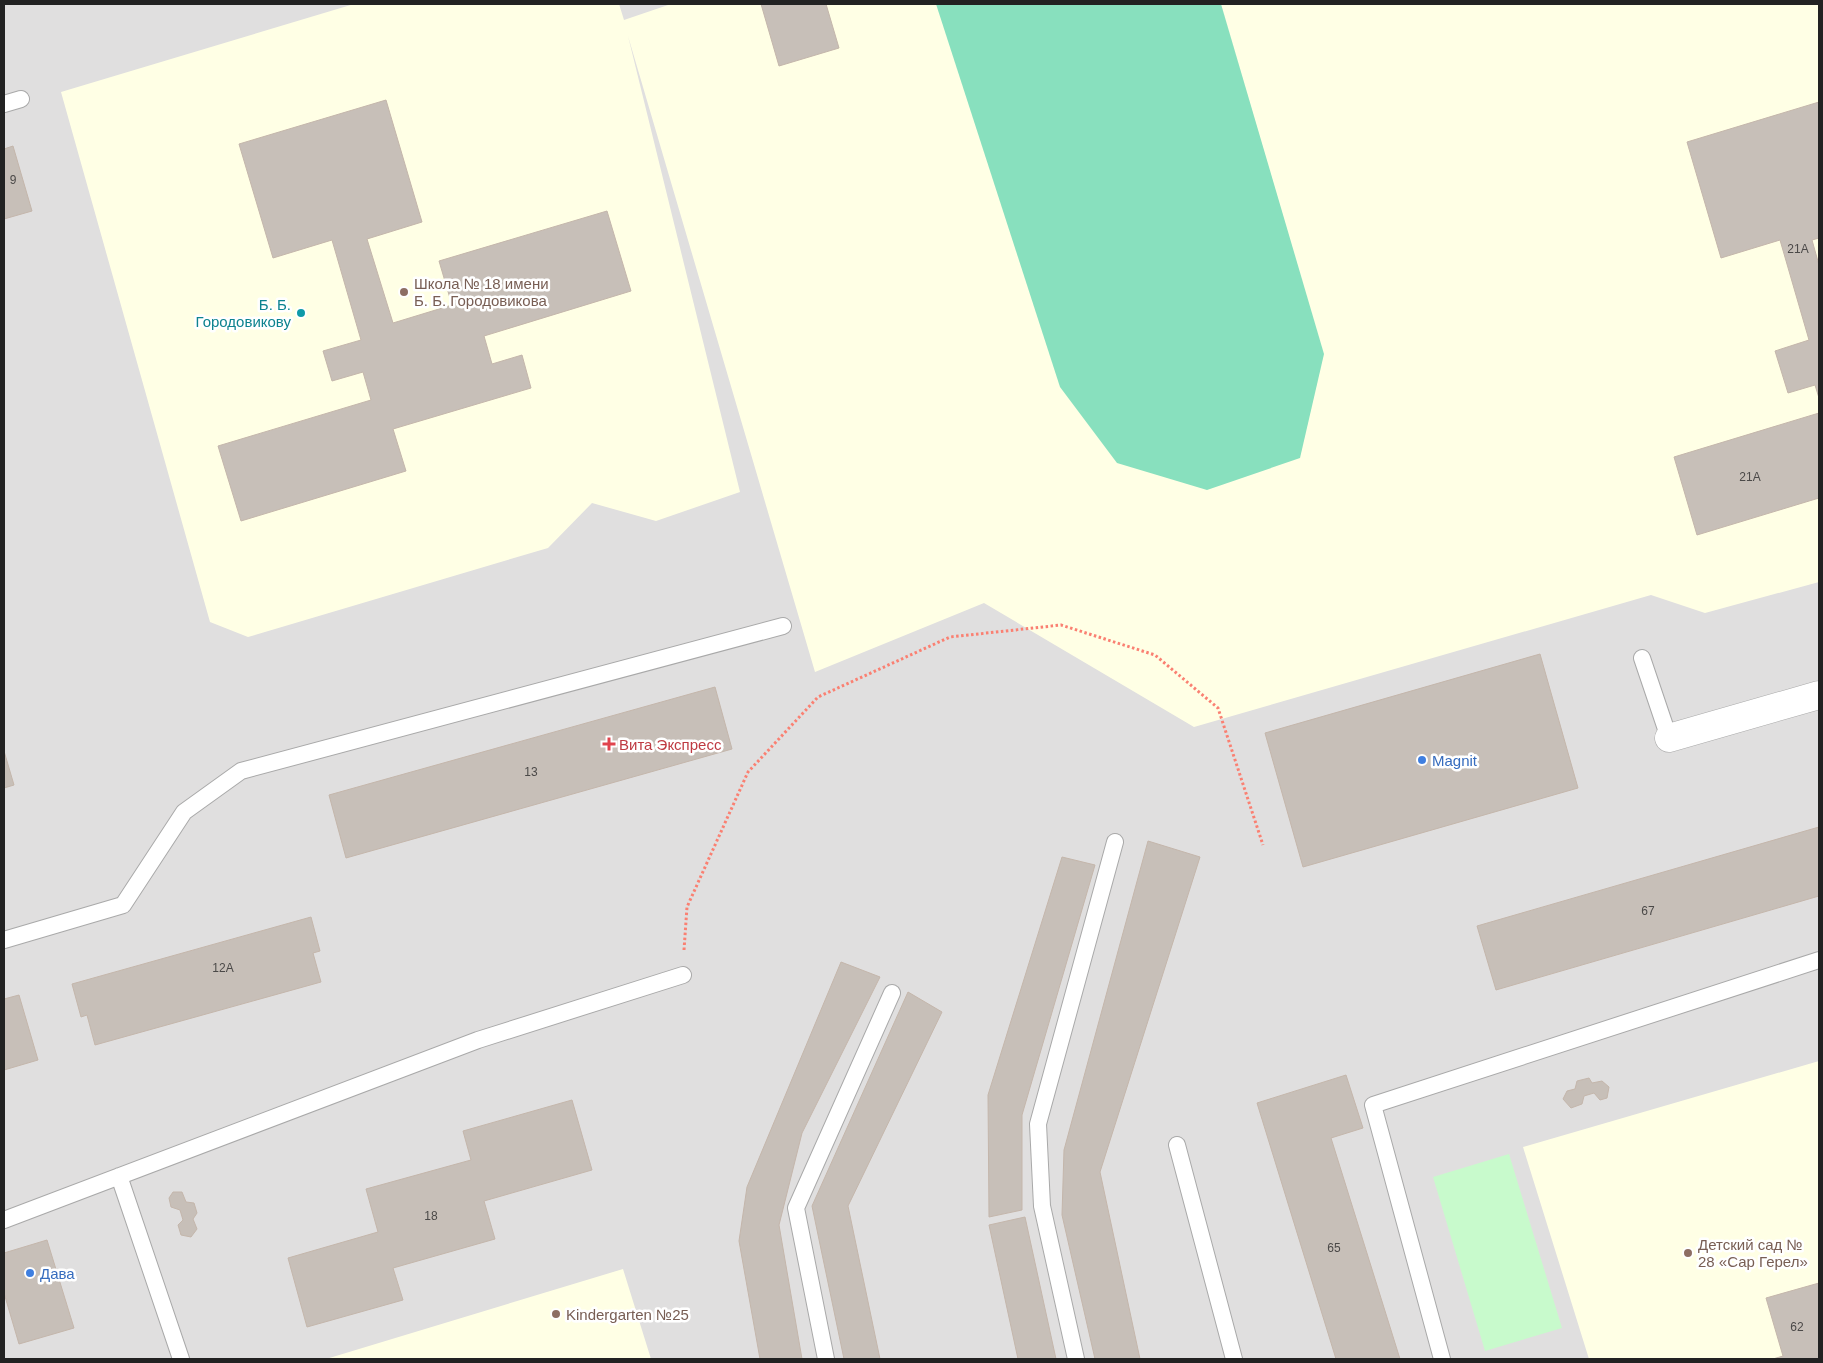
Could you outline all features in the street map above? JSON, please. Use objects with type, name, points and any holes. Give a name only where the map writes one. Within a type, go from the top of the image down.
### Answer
[{"type":"street","points":[[1670,738],[1819,695]]},
{"type":"lane","points":[[4,104],[21,99]]},
{"type":"lane","points":[[4,940],[123,905],[184,812],[241,771],[783,626]]},
{"type":"lane","points":[[1642,658],[1670,738]]},
{"type":"lane","points":[[1076,1359],[1042,1206],[1038,1124],[1115,842]]},
{"type":"lane","points":[[1442,1359],[1373,1104],[1819,960]]},
{"type":"lane","points":[[4,1220],[478,1040],[683,975]]},
{"type":"lane","points":[[826,1359],[796,1208],[892,994]]},
{"type":"lane","points":[[1177,1145],[1234,1359]]},
{"type":"lane","points":[[118,1176],[181,1359]]},
{"type":"path","points":[[683,975],[687,906],[748,772],[818,697],[950,637],[1061,625],[1155,655],[1218,708],[1263,846]]},
{"type":"shaded area","points":[[4,4],[1819,4],[1819,1359],[4,1359]]},
{"type":"shaded area","points":[[354,4],[619,4],[624,20],[671,4],[1819,4],[1819,582],[1705,613],[1651,595],[1194,727],[984,603],[815,672],[628,36],[740,492],[656,521],[592,503],[548,548],[248,637],[210,622],[61,92]]},
{"type":"shaded area","name":"Детский сад № 28 «Сар Герел»","points":[[1819,1061],[1819,1359],[1589,1359],[1523,1147]]},
{"type":"shaded area","name":"Kindergarten №25","points":[[623,1269],[651,1359],[326,1359]]},
{"type":"green space","points":[[936,4],[1221,4],[1324,354],[1300,458],[1207,490],[1117,463],[1060,387]]},
{"type":"green space","points":[[1509,1154],[1562,1328],[1485,1351],[1433,1177]]},
{"type":"building","points":[[761,4],[826,4],[839,48],[779,66]]},
{"type":"building","points":[[386,100],[422,222],[367,239],[393,323],[452,305],[439,261],[607,211],[631,291],[484,336],[492,364],[522,355],[531,388],[393,429],[406,471],[241,521],[218,446],[371,400],[363,372],[332,381],[323,351],[361,340],[332,240],[273,258],[239,144]]},
{"type":"building","points":[[1819,102],[1819,238],[1812,240],[1819,265],[1819,398],[1815,385],[1788,393],[1775,351],[1809,340],[1780,240],[1721,258],[1687,142]]},
{"type":"building","points":[[13,146],[32,211],[4,219],[4,149]]},
{"type":"building","points":[[1819,413],[1819,498],[1697,535],[1674,457]]},
{"type":"building","name":"Magnit","points":[[1540,654],[1578,788],[1303,867],[1265,733]]},
{"type":"building","points":[[715,687],[732,749],[346,858],[329,795]]},
{"type":"building","points":[[4,751],[14,785],[4,788]]},
{"type":"building","points":[[1819,827],[1819,896],[1496,990],[1477,926]]},
{"type":"building","points":[[1148,841],[1200,857],[1100,1172],[1140,1359],[1095,1359],[1062,1215],[1064,1150]]},
{"type":"building","points":[[1062,857],[1095,865],[1022,1115],[1022,1210],[989,1217],[988,1095]]},
{"type":"building","points":[[311,917],[320,951],[313,953],[321,982],[95,1045],[87,1015],[81,1017],[72,984]]},
{"type":"building","points":[[841,962],[880,977],[802,1133],[779,1225],[802,1359],[760,1359],[739,1241],[747,1187]]},
{"type":"building","points":[[908,992],[942,1012],[848,1206],[880,1359],[844,1359],[812,1206]]},
{"type":"building","points":[[19,995],[38,1060],[4,1070],[4,999]]},
{"type":"building","points":[[1346,1075],[1363,1128],[1331,1138],[1400,1359],[1336,1359],[1257,1103]]},
{"type":"building","points":[[1589,1078],[1592,1083],[1602,1081],[1609,1087],[1607,1098],[1600,1100],[1594,1093],[1584,1096],[1582,1104],[1571,1108],[1563,1099],[1567,1091],[1575,1089],[1577,1081]]},
{"type":"building","points":[[572,1100],[592,1170],[484,1201],[495,1239],[393,1268],[403,1300],[307,1327],[288,1258],[378,1232],[366,1189],[471,1160],[463,1131]]},
{"type":"building","points":[[173,1192],[182,1192],[186,1202],[194,1203],[197,1213],[193,1219],[197,1229],[191,1237],[181,1235],[178,1225],[183,1220],[180,1210],[171,1207],[169,1198]]},
{"type":"building","points":[[1025,1217],[1056,1359],[1018,1359],[989,1225]]},
{"type":"building","name":"Дава","points":[[47,1240],[74,1328],[19,1344],[4,1293],[4,1253]]},
{"type":"building","points":[[1819,1283],[1819,1359],[1773,1359],[1783,1356],[1766,1298]]},
{"type":"place","name":"Школа № 18 имени Б. Б. Городовикова","points":[[404,292]]},
{"type":"place","name":"Б. Б. Городовикову","points":[[301,313]]},
{"type":"place","name":"Вита Экспресс","points":[[609,744]]},
{"type":"place","name":"Magnit","points":[[1422,760]]},
{"type":"place","name":"Детский сад № 28 «Сар Герел»","points":[[1688,1253]]},
{"type":"place","name":"Дава","points":[[30,1273]]},
{"type":"place","name":"Kindergarten №25","points":[[556,1314]]}]
